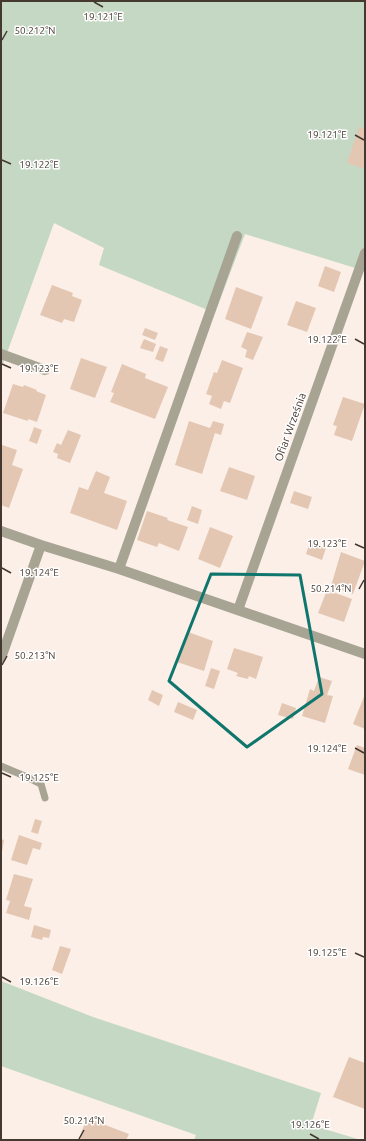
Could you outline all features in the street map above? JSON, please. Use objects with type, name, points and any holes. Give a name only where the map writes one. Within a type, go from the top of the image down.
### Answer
[{"type":"street","points":[[119,569],[237,236]]},
{"type":"street","name":"Ofiar Września","points":[[238,610],[365,253]]},
{"type":"street","points":[[1,354],[45,370]]},
{"type":"street","points":[[1,531],[119,569],[365,654]]},
{"type":"street","points":[[1,658],[41,545]]},
{"type":"lane","points":[[1,766],[41,784],[45,798]]},
{"type":"highlighted area","points":[[211,574],[300,575],[322,694],[247,747],[169,681]]},
{"type":"green space","points":[[1,1],[365,1],[365,271],[245,234],[215,313],[99,265],[104,248],[54,223],[3,364],[1,363]]},
{"type":"green space","points":[[1,981],[93,1017],[321,1093],[311,1125],[361,1140],[194,1140],[196,1135],[1,1066]]},
{"type":"building","points":[[359,127],[365,129],[365,169],[347,163]]},
{"type":"building","points":[[325,266],[341,272],[334,292],[318,286]]},
{"type":"building","points":[[52,285],[73,293],[72,296],[82,300],[74,322],[64,319],[62,323],[40,315]]},
{"type":"building","points":[[236,287],[263,297],[251,329],[225,319]]},
{"type":"building","points":[[296,301],[316,308],[307,332],[287,325]]},
{"type":"building","points":[[145,328],[158,333],[155,340],[142,335]]},
{"type":"building","points":[[247,332],[263,337],[253,360],[245,357],[247,350],[241,347]]},
{"type":"building","points":[[144,339],[156,344],[153,352],[140,348]]},
{"type":"building","points":[[160,346],[168,349],[163,362],[155,359]]},
{"type":"building","points":[[81,358],[107,367],[95,398],[70,389]]},
{"type":"building","points":[[222,360],[243,368],[230,403],[224,401],[221,409],[209,404],[212,396],[206,394],[214,372],[217,373]]},
{"type":"building","points":[[122,364],[146,374],[145,378],[168,387],[155,419],[110,402],[114,393],[111,392]]},
{"type":"building","points":[[13,384],[23,387],[24,385],[46,395],[37,422],[28,419],[28,421],[3,413]]},
{"type":"building","points":[[343,397],[365,404],[352,441],[334,435],[337,426],[333,425]]},
{"type":"building","points":[[189,421],[210,428],[213,421],[224,424],[221,435],[215,433],[202,474],[175,465]]},
{"type":"building","points":[[34,427],[42,430],[37,444],[29,441]]},
{"type":"building","points":[[68,430],[81,435],[70,463],[57,458],[58,454],[53,452],[57,443],[61,445]]},
{"type":"building","points":[[2,445],[17,450],[12,465],[23,469],[9,508],[1,505]]},
{"type":"building","points":[[229,467],[255,476],[247,500],[220,491]]},
{"type":"building","points":[[96,471],[110,477],[104,493],[127,501],[117,530],[70,513],[79,487],[88,490]]},
{"type":"building","points":[[294,491],[312,497],[308,509],[290,503]]},
{"type":"building","points":[[192,506],[202,510],[198,524],[187,520]]},
{"type":"building","points":[[147,511],[188,527],[179,551],[159,543],[157,547],[137,540]]},
{"type":"building","points":[[210,527],[233,536],[220,568],[198,559]]},
{"type":"building","points":[[310,542],[326,548],[322,560],[306,554]]},
{"type":"building","points":[[341,552],[365,561],[353,594],[331,586]]},
{"type":"building","points":[[327,590],[352,599],[344,622],[318,613]]},
{"type":"building","points":[[188,632],[213,641],[204,671],[177,662],[184,640],[186,641]]},
{"type":"building","points":[[234,648],[263,657],[256,679],[249,676],[248,679],[236,676],[238,673],[227,669]]},
{"type":"building","points":[[211,668],[220,671],[214,689],[205,686]]},
{"type":"building","points":[[319,677],[332,681],[327,695],[333,696],[325,723],[302,716],[310,689],[314,691]]},
{"type":"building","points":[[152,690],[163,695],[159,706],[148,700]]},
{"type":"building","points":[[365,694],[365,729],[353,724]]},
{"type":"building","points":[[178,702],[197,710],[193,720],[174,712]]},
{"type":"building","points":[[282,703],[296,708],[293,719],[278,715]]},
{"type":"building","points":[[357,745],[365,748],[365,775],[348,769]]},
{"type":"building","points":[[35,819],[42,821],[38,834],[31,832]]},
{"type":"building","points":[[19,835],[42,843],[40,850],[33,848],[27,865],[11,860]]},
{"type":"building","points":[[1,839],[4,840],[2,852],[1,852]]},
{"type":"building","points":[[14,874],[33,879],[24,906],[32,908],[29,920],[6,913],[10,901],[6,900]]},
{"type":"building","points":[[34,925],[51,930],[49,938],[43,937],[42,940],[31,937]]},
{"type":"building","points":[[60,946],[71,949],[62,974],[52,970]]},
{"type":"building","points":[[349,1057],[365,1063],[365,1109],[333,1097]]},
{"type":"building","points":[[87,1118],[129,1134],[126,1140],[84,1140],[79,1138]]}]
